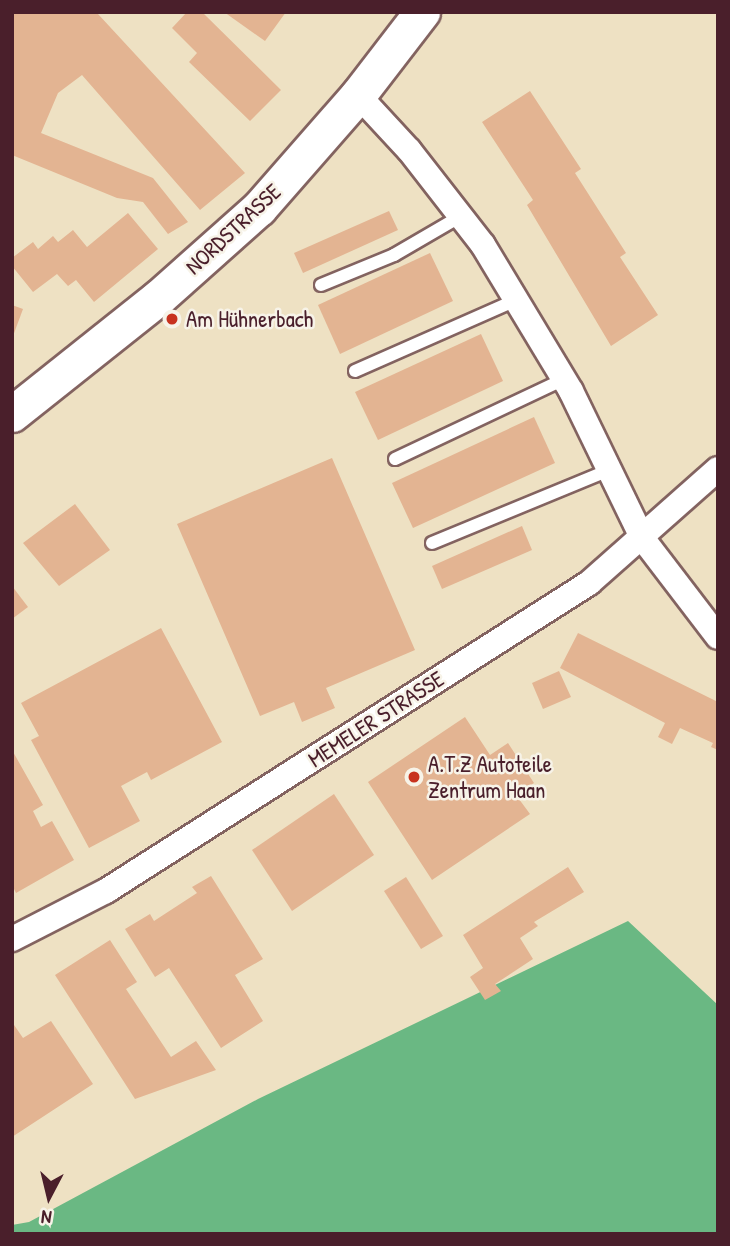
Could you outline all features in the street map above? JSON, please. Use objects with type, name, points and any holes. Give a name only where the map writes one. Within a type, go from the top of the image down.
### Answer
[{"type":"street","name":"NORDSTRASSE","points":[[12,414],[223,241],[259,208],[358,95],[422,12]]},
{"type":"street","points":[[358,95],[461,216],[564,379],[643,539],[718,637]]},
{"type":"street","name":"MEMELER STRASSE","points":[[12,939],[106,891],[589,583],[643,539],[718,469]]},
{"type":"lane","points":[[321,285],[394,255],[461,216]]},
{"type":"lane","points":[[355,371],[516,300]]},
{"type":"lane","points":[[395,459],[564,379]]},
{"type":"lane","points":[[432,543],[609,470]]},
{"type":"green space","points":[[628,921],[718,1005],[718,1234],[12,1234],[12,1225],[29,1222],[258,1099]]},
{"type":"building","points":[[12,12],[98,14],[245,173],[200,210],[82,75],[58,93],[41,133],[153,178],[188,222],[168,234],[143,202],[117,198],[12,155]]},
{"type":"building","points":[[187,12],[202,12],[281,90],[250,121],[189,62],[197,53],[172,28]]},
{"type":"building","points":[[224,12],[286,12],[265,41]]},
{"type":"building","points":[[530,91],[581,169],[575,173],[626,253],[620,257],[658,315],[611,346],[527,205],[533,200],[482,122]]},
{"type":"building","points":[[389,211],[398,230],[303,273],[294,253]]},
{"type":"building","points":[[128,213],[158,249],[94,302],[76,280],[68,286],[57,274],[33,292],[12,266],[12,258],[33,242],[38,249],[53,236],[58,242],[73,230],[87,247]]},
{"type":"building","points":[[430,253],[453,301],[340,354],[318,305]]},
{"type":"building","points":[[12,305],[23,309],[13,336],[12,336]]},
{"type":"building","points":[[481,334],[503,381],[378,440],[355,392]]},
{"type":"building","points":[[534,417],[555,463],[413,528],[392,483]]},
{"type":"building","points":[[332,458],[415,650],[326,688],[335,708],[302,722],[294,702],[260,716],[177,524]]},
{"type":"building","points":[[75,504],[110,550],[59,586],[23,543]]},
{"type":"building","points":[[522,526],[532,550],[442,589],[432,566]]},
{"type":"building","points":[[12,586],[28,607],[12,619]]},
{"type":"building","points":[[161,628],[222,742],[151,780],[147,772],[121,786],[140,821],[89,848],[31,740],[39,736],[21,703]]},
{"type":"building","points":[[578,633],[718,702],[718,750],[711,747],[713,743],[680,728],[672,744],[658,737],[665,723],[560,668]]},
{"type":"building","points":[[559,671],[571,697],[543,709],[532,683]]},
{"type":"building","points":[[465,717],[490,755],[508,743],[534,783],[516,795],[530,814],[432,880],[368,782]]},
{"type":"building","points":[[12,750],[43,805],[33,811],[41,827],[52,821],[74,860],[16,893],[12,885]]},
{"type":"building","points":[[334,794],[374,855],[292,911],[252,850]]},
{"type":"building","points":[[568,867],[584,892],[534,922],[538,926],[520,938],[533,959],[495,984],[501,991],[485,1000],[470,977],[483,968],[463,935]]},
{"type":"building","points":[[211,876],[263,959],[235,975],[263,1021],[221,1048],[169,968],[155,977],[125,929],[150,914],[154,921],[197,893],[192,887]]},
{"type":"building","points":[[406,877],[443,936],[421,949],[384,891]]},
{"type":"building","points":[[110,940],[137,982],[126,989],[171,1057],[196,1041],[216,1070],[135,1099],[55,975]]},
{"type":"building","points":[[51,1021],[93,1084],[12,1137],[12,1022],[23,1038]]},
{"type":"place","name":"Am Hühnerbach","points":[[172,319]]},
{"type":"place","name":"A.T.Z Autoteile Zentrum Haan","points":[[414,777]]}]
